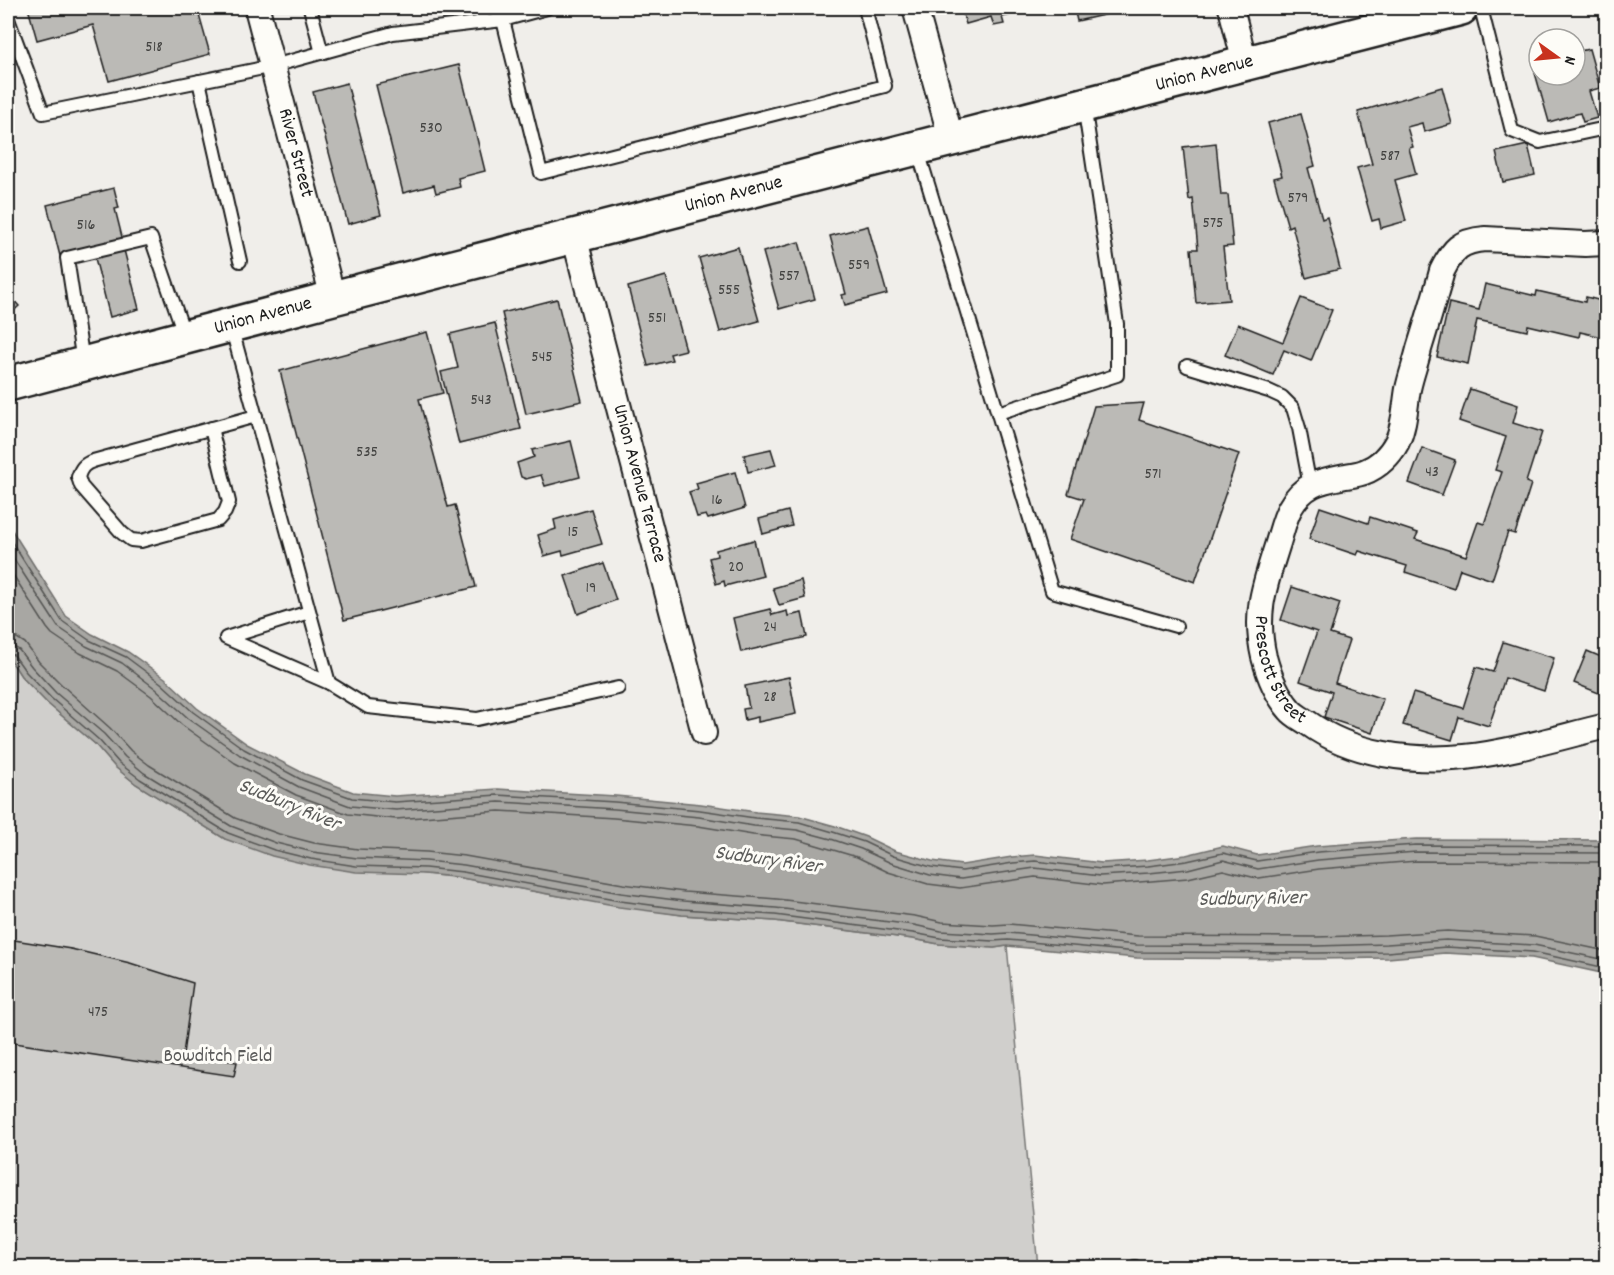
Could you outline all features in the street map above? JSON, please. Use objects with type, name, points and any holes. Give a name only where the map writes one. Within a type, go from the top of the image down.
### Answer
[{"type":"main road","name":"Union Avenue","points":[[8,384],[951,138],[1461,8]]},
{"type":"street","name":"River Street","points":[[257,8],[333,298]]},
{"type":"street","points":[[915,8],[951,138]]},
{"type":"street","points":[[1231,8],[1245,63]]},
{"type":"street","name":"Union Avenue Terrace","points":[[574,236],[704,733]]},
{"type":"street","points":[[1310,486],[1325,480],[1364,472],[1389,455],[1403,423],[1408,388],[1442,271],[1458,246],[1472,240],[1485,239],[1606,243]]},
{"type":"street","name":"Prescott Street","points":[[1310,486],[1299,494],[1289,509],[1260,607],[1260,637],[1266,664],[1275,689],[1291,711],[1316,729],[1342,742],[1374,752],[1407,757],[1464,757],[1492,753],[1606,726]]},
{"type":"lane","points":[[310,8],[322,53]]},
{"type":"lane","points":[[480,8],[484,22]]},
{"type":"lane","points":[[8,19],[43,113],[273,66],[393,33],[503,20],[547,8]]},
{"type":"lane","points":[[503,20],[541,173],[885,86],[865,8]]},
{"type":"lane","points":[[1481,8],[1512,131],[1540,142],[1606,128]]},
{"type":"lane","points":[[199,81],[240,261]]},
{"type":"lane","points":[[998,413],[1118,375],[1117,324],[1084,104]]},
{"type":"lane","points":[[917,147],[1052,591],[1176,626]]},
{"type":"lane","points":[[84,364],[67,258],[151,238],[185,337]]},
{"type":"lane","points":[[231,325],[329,682]]},
{"type":"lane","points":[[1187,366],[1269,390],[1282,397],[1293,408],[1310,486]]},
{"type":"lane","points":[[211,428],[228,502],[225,512],[218,520],[141,541],[131,540],[122,533],[81,486],[78,477],[80,469],[86,463],[211,428],[256,416]]},
{"type":"lane","points":[[309,612],[226,638],[329,682],[368,707],[477,719],[618,688]]},
{"type":"green space","name":"Bowditch Field","points":[[8,656],[21,676],[47,703],[95,744],[115,767],[136,784],[225,839],[682,915],[775,921],[939,944],[994,948],[1007,946],[1038,1267],[8,1267]]},
{"type":"water","name":"Sudbury River","points":[[8,524],[66,616],[92,634],[128,652],[165,678],[197,708],[247,744],[305,774],[353,792],[395,796],[498,789],[701,804],[799,816],[866,837],[895,851],[932,861],[962,865],[1035,855],[1102,863],[1148,860],[1186,855],[1223,846],[1257,855],[1317,846],[1416,839],[1606,840],[1606,974],[1532,958],[1445,953],[1388,958],[1137,958],[1007,946],[994,948],[939,944],[775,921],[682,915],[619,907],[456,877],[356,872],[272,856],[225,839],[136,784],[115,767],[95,744],[47,703],[21,676],[8,656]]},
{"type":"building","points":[[28,8],[197,8],[210,54],[109,81],[93,25],[37,40]]},
{"type":"building","points":[[961,8],[1014,8],[1016,14],[1002,17],[1004,24],[994,26],[991,17],[966,24]]},
{"type":"building","points":[[1074,8],[1134,8],[1077,21]]},
{"type":"building","points":[[1587,49],[1589,49],[1600,88],[1589,91],[1597,118],[1583,122],[1580,113],[1549,122],[1539,87],[1587,87]]},
{"type":"building","points":[[459,65],[485,171],[458,178],[460,187],[436,193],[434,185],[403,193],[376,85]]},
{"type":"building","points":[[347,83],[381,215],[348,224],[313,92]]},
{"type":"building","points":[[1442,87],[1452,124],[1424,132],[1422,123],[1407,127],[1413,147],[1409,148],[1416,174],[1395,180],[1406,221],[1381,228],[1379,219],[1372,221],[1357,168],[1372,164],[1358,112]]},
{"type":"building","points":[[1301,114],[1315,166],[1308,168],[1322,219],[1327,217],[1340,269],[1306,278],[1292,225],[1288,227],[1274,178],[1282,176],[1268,123]]},
{"type":"building","points":[[1216,143],[1221,195],[1228,195],[1233,246],[1223,247],[1229,300],[1196,303],[1191,249],[1198,249],[1193,199],[1189,200],[1183,147]]},
{"type":"building","points":[[1528,145],[1535,175],[1503,182],[1496,152]]},
{"type":"building","points":[[114,188],[119,208],[115,209],[123,241],[60,256],[47,205]]},
{"type":"building","points":[[868,226],[887,294],[845,305],[842,295],[846,294],[830,236]]},
{"type":"building","points":[[799,242],[815,299],[779,309],[763,252]]},
{"type":"building","points":[[738,247],[759,321],[720,332],[699,258]]},
{"type":"building","points":[[124,250],[139,309],[110,317],[95,258]]},
{"type":"building","points":[[666,276],[686,350],[670,354],[672,360],[648,366],[628,287]]},
{"type":"building","points":[[1485,284],[1536,296],[1537,291],[1585,302],[1586,297],[1606,302],[1606,338],[1580,332],[1579,337],[1528,325],[1527,331],[1477,320],[1468,364],[1437,357],[1449,303],[1479,310]]},
{"type":"building","points":[[8,294],[19,306],[8,316]]},
{"type":"building","points":[[1301,298],[1332,310],[1311,361],[1284,350],[1273,375],[1225,355],[1238,324],[1283,342]]},
{"type":"building","points":[[557,299],[582,401],[526,414],[502,313]]},
{"type":"building","points":[[495,323],[521,429],[459,444],[441,372],[458,368],[450,334]]},
{"type":"building","points":[[427,332],[443,393],[419,399],[448,507],[455,505],[476,587],[344,620],[280,371]]},
{"type":"building","points":[[1470,389],[1518,405],[1513,423],[1542,432],[1526,482],[1531,484],[1515,534],[1508,532],[1492,580],[1460,569],[1454,588],[1405,572],[1407,566],[1359,551],[1357,555],[1309,539],[1320,507],[1368,523],[1370,517],[1418,533],[1415,539],[1466,556],[1478,522],[1484,524],[1502,472],[1495,470],[1506,437],[1459,421]]},
{"type":"building","points":[[1144,403],[1139,420],[1239,454],[1195,582],[1070,539],[1084,499],[1068,494],[1094,406]]},
{"type":"building","points":[[571,441],[580,477],[545,486],[541,475],[526,479],[521,477],[517,463],[534,457],[532,450]]},
{"type":"building","points":[[1422,448],[1455,460],[1442,495],[1409,483]]},
{"type":"building","points":[[771,449],[776,465],[748,472],[744,455]]},
{"type":"building","points":[[735,472],[745,508],[708,519],[706,515],[697,517],[689,492],[698,489],[696,483]]},
{"type":"building","points":[[591,509],[602,544],[563,555],[562,551],[544,556],[538,535],[556,529],[554,520]]},
{"type":"building","points":[[788,511],[792,526],[763,534],[759,519]]},
{"type":"building","points":[[754,540],[763,576],[725,586],[724,581],[716,584],[709,558],[717,556],[716,550]]},
{"type":"building","points":[[603,563],[616,600],[578,614],[565,576]]},
{"type":"building","points":[[801,580],[805,598],[779,605],[773,588]]},
{"type":"building","points":[[1292,587],[1340,603],[1330,634],[1349,640],[1335,683],[1383,699],[1372,733],[1324,717],[1332,692],[1300,681],[1317,632],[1281,620]]},
{"type":"building","points":[[770,609],[772,615],[787,611],[788,616],[802,613],[807,637],[741,652],[733,618]]},
{"type":"building","points":[[1503,642],[1554,658],[1544,691],[1505,678],[1489,726],[1459,717],[1452,740],[1403,725],[1413,693],[1463,708],[1476,667],[1493,672]]},
{"type":"building","points":[[1587,651],[1606,659],[1606,696],[1574,683]]},
{"type":"building","points":[[789,677],[796,714],[758,722],[758,717],[745,720],[743,709],[749,708],[745,686]]},
{"type":"building","points":[[8,939],[71,949],[130,963],[193,983],[183,1054],[237,1062],[234,1076],[8,1042]]}]
